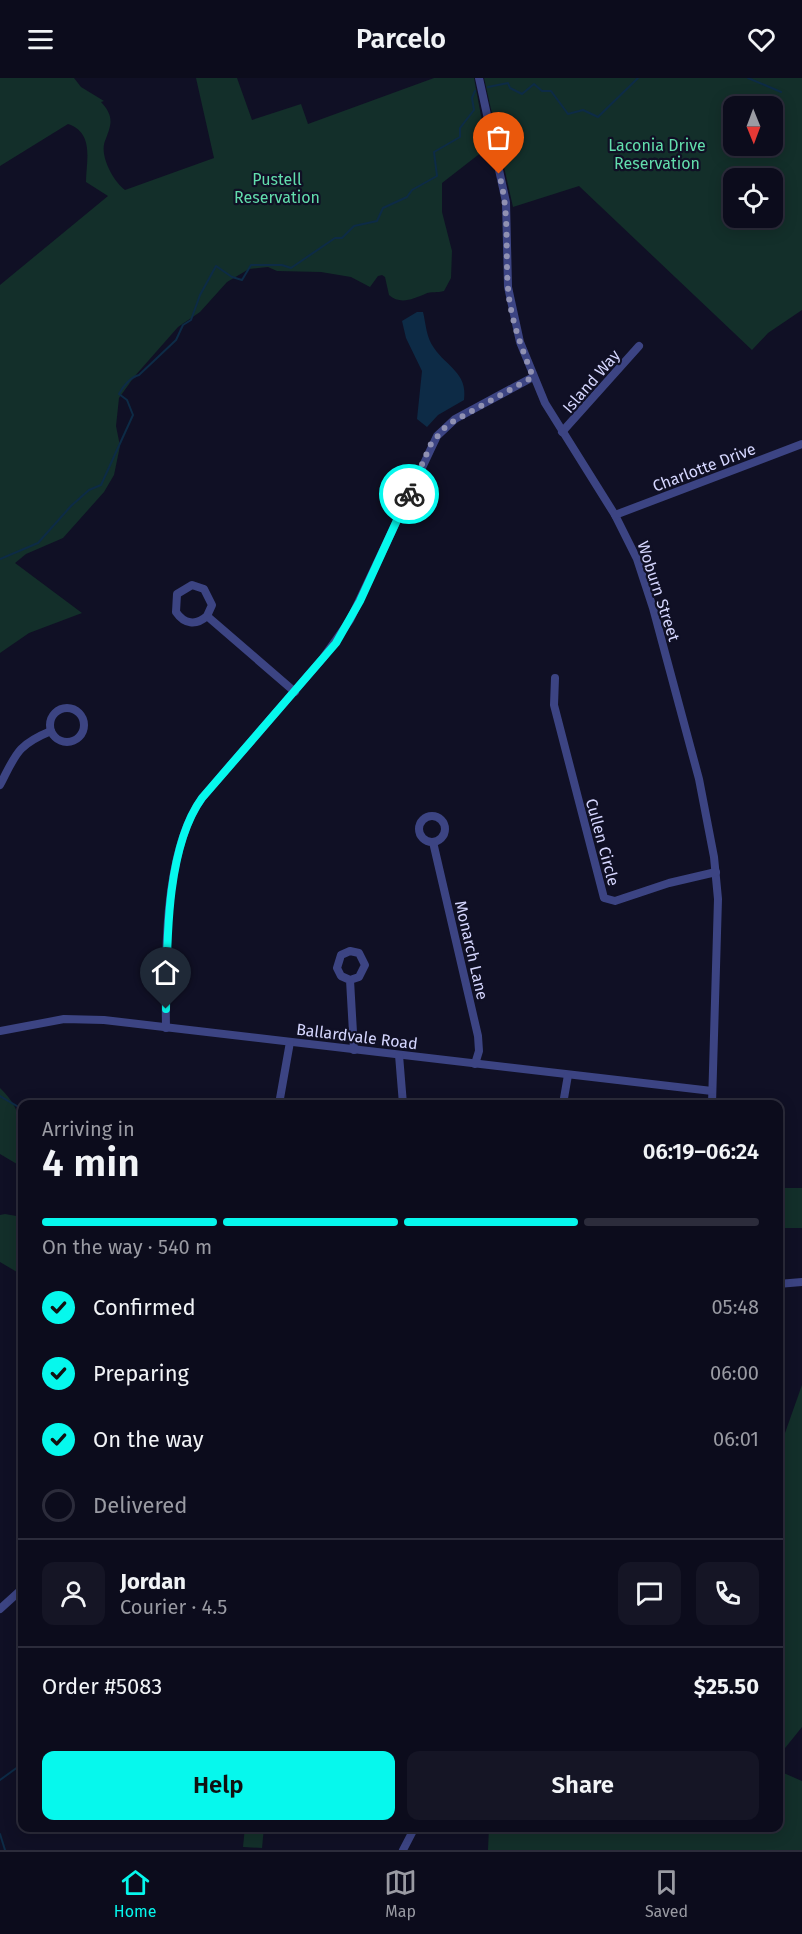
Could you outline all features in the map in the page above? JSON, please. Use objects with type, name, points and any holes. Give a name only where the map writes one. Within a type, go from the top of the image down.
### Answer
[{"type":"street","name":"Woburn Street","points":[[478,78],[507,210],[508,293],[516,329],[533,377],[562,432],[615,515],[637,559],[653,608],[695,762],[716,872],[719,928],[712,1100]]},
{"type":"street","name":"Island Way","points":[[562,432],[639,346]]},
{"type":"street","points":[[166,1028],[168,927],[179,852],[186,825],[202,798],[336,643],[356,610],[437,436],[455,418],[533,377]]},
{"type":"street","name":"Charlotte Drive","points":[[615,515],[802,444]]},
{"type":"street","points":[[192,585],[204,589],[211,599],[207,616],[197,622],[184,621],[174,606],[177,594],[192,585]]},
{"type":"street","points":[[207,616],[295,692]]},
{"type":"street","name":"Cullen Circle","points":[[555,678],[554,705],[604,898],[615,901],[669,883],[716,872]]},
{"type":"street","points":[[61,709],[77,711],[83,720],[83,731],[75,740],[58,740],[51,731],[50,720],[61,709]]},
{"type":"street","points":[[0,785],[15,756],[26,743],[51,731]]},
{"type":"street","name":"Monarch Lane","points":[[433,842],[478,1036],[479,1051],[475,1064]]},
{"type":"street","points":[[350,980],[354,1050]]},
{"type":"street","name":"Ballardvale Road","points":[[0,1031],[39,1023],[86,1019],[712,1092]]},
{"type":"street","points":[[280,1100],[290,1042]]},
{"type":"street","points":[[399,1055],[404,1100]]},
{"type":"street","points":[[564,1100],[568,1075]]},
{"type":"street","points":[[783,1284],[802,1282]]},
{"type":"street","points":[[0,1609],[18,1593]]},
{"type":"street","points":[[403,1850],[412,1832]]},
{"type":"green space","name":"Pustell Reservation","points":[[0,78],[74,78],[81,87],[104,101],[101,102],[108,112],[110,121],[104,154],[112,175],[125,190],[214,158],[196,78],[237,78],[252,120],[301,104],[308,124],[434,78],[474,78],[487,148],[442,183],[442,212],[452,251],[451,278],[444,291],[398,300],[389,295],[385,277],[382,275],[378,276],[370,287],[351,277],[321,272],[277,271],[268,267],[249,269],[227,282],[200,312],[178,327],[134,377],[119,398],[116,426],[120,446],[114,475],[104,492],[63,538],[26,554],[15,563],[82,613],[29,633],[0,653],[0,285],[108,196],[86,182],[86,141],[77,128],[68,124],[0,166]]},
{"type":"green space","name":"Laconia Drive Reservation","points":[[484,78],[802,78],[802,310],[768,333],[752,350],[579,186],[513,207]]},
{"type":"green space","points":[[0,1088],[18,1115],[18,1165],[0,1154]]},
{"type":"green space","points":[[783,1188],[802,1188],[802,1228],[783,1228]]},
{"type":"green space","points":[[0,1215],[18,1216],[18,1273],[0,1262]]},
{"type":"green space","points":[[802,1385],[802,1727],[783,1751],[783,1439]]},
{"type":"green space","points":[[783,1773],[802,1781],[802,1850],[488,1850],[489,1832],[783,1832]]},
{"type":"green space","points":[[244,1832],[264,1832],[262,1848],[243,1847]]},
{"type":"water","points":[[417,312],[423,312],[431,344],[459,376],[464,391],[464,400],[438,415],[427,427],[417,419],[422,371],[406,338],[402,321]]},
{"type":"waterway","points":[[488,87],[508,83],[510,88],[522,94],[534,84],[542,91],[551,91],[568,114],[583,110],[598,117],[638,78]]},
{"type":"waterway","points":[[748,78],[781,92]]},
{"type":"waterway","points":[[0,559],[38,543],[71,506],[89,490],[101,485],[133,415],[127,400],[119,394],[127,382],[139,375],[176,340],[183,325],[191,320],[200,295],[216,266],[232,277],[242,280],[251,265],[282,265],[291,268],[335,238],[342,238],[354,226],[377,221],[383,208],[407,197],[412,190],[437,176],[434,152],[460,137],[460,128],[474,110],[472,98],[475,91]]},
{"type":"waterway","points":[[0,1096],[18,1107]]},
{"type":"waterway","points":[[0,1780],[18,1767]]},
{"type":"waterway","points":[[0,1834],[5,1850]]},
{"type":"way so far","points":[[409,494],[431,444],[447,425],[455,418],[533,377],[516,329],[508,293],[507,210],[499,174]]},
{"type":"route","points":[[166,1009],[168,927],[179,852],[189,817],[202,798],[336,643],[360,601],[409,494]]}]
